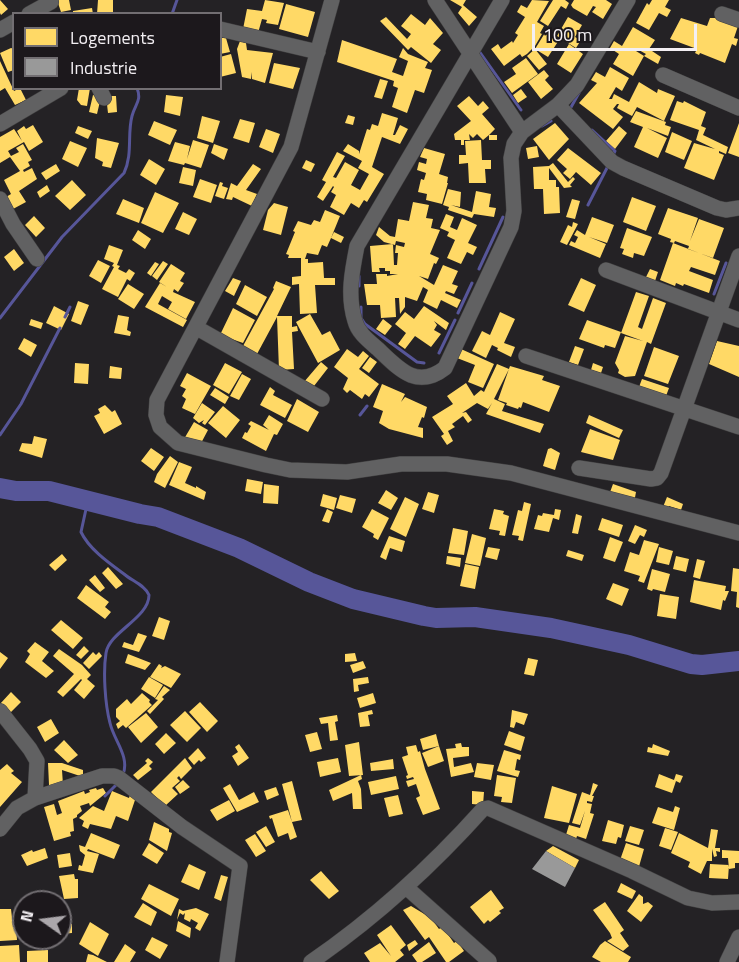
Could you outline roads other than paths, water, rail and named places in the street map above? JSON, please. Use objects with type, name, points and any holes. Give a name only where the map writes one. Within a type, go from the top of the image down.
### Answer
[{"type":"street","points":[[332,0],[291,147],[157,400],[156,416],[160,427],[178,443],[290,470],[347,472],[401,464],[447,464],[511,473],[739,533]]},
{"type":"street","points":[[435,0],[522,132]]},
{"type":"street","points":[[502,0],[357,246],[350,297],[355,322],[364,337],[408,375],[422,378],[435,376],[445,368],[511,227],[514,211],[511,158],[514,144],[522,132],[558,105],[577,85],[628,0]]},
{"type":"street","points":[[34,12],[53,5]]},
{"type":"street","points":[[722,14],[739,20]]},
{"type":"street","points":[[222,28],[318,52]]},
{"type":"street","points":[[663,75],[739,108]]},
{"type":"street","points":[[0,124],[58,90]]},
{"type":"street","points":[[558,105],[604,154],[623,168],[717,208],[739,208]]},
{"type":"street","points":[[0,199],[7,227],[37,258]]},
{"type":"street","points":[[579,468],[651,479],[657,478],[661,473],[739,256]]},
{"type":"street","points":[[606,270],[739,320]]},
{"type":"street","points":[[196,328],[322,399]]},
{"type":"street","points":[[526,356],[739,427]]},
{"type":"street","points":[[0,711],[38,761],[35,798]]},
{"type":"street","points":[[0,829],[17,808],[35,798],[102,776],[114,776],[182,827],[240,866],[227,962]]},
{"type":"street","points":[[311,962],[407,888],[450,847],[483,810],[488,808],[688,898],[706,902],[739,902]]},
{"type":"street","points":[[407,888],[490,962]]},
{"type":"street","points":[[727,962],[739,937]]},
{"type":"waterway","points":[[173,12],[177,0]]},
{"type":"waterway","points":[[479,51],[521,110]]},
{"type":"waterway","points":[[0,318],[62,237],[124,173],[127,166],[133,112],[138,99],[138,90]]},
{"type":"waterway","points":[[570,109],[580,91]]},
{"type":"waterway","points":[[542,126],[551,121]]},
{"type":"waterway","points":[[592,130],[615,151],[614,153]]},
{"type":"waterway","points":[[588,205],[609,164]]},
{"type":"waterway","points":[[479,269],[503,217]]},
{"type":"waterway","points":[[714,294],[726,263]]},
{"type":"waterway","points":[[359,276],[359,286]]},
{"type":"waterway","points":[[458,313],[472,283]]},
{"type":"waterway","points":[[65,317],[70,307]]},
{"type":"waterway","points":[[361,307],[361,318],[365,324],[417,362],[424,363]]},
{"type":"waterway","points":[[439,353],[455,320]]},
{"type":"waterway","points":[[0,435],[21,404],[60,328]]},
{"type":"waterway","points":[[360,415],[367,406]]},
{"type":"waterway","points":[[0,488],[16,491],[49,491],[158,517],[239,548],[309,582],[353,599],[424,616],[475,617],[551,628],[629,645],[691,664],[739,661]]},
{"type":"waterway","points":[[88,500],[81,532],[100,555],[141,586],[149,595],[143,611],[114,638],[106,653],[105,678],[108,715],[123,755],[125,768],[123,775]]},
{"type":"waterway","points":[[105,796],[118,783]]}]
